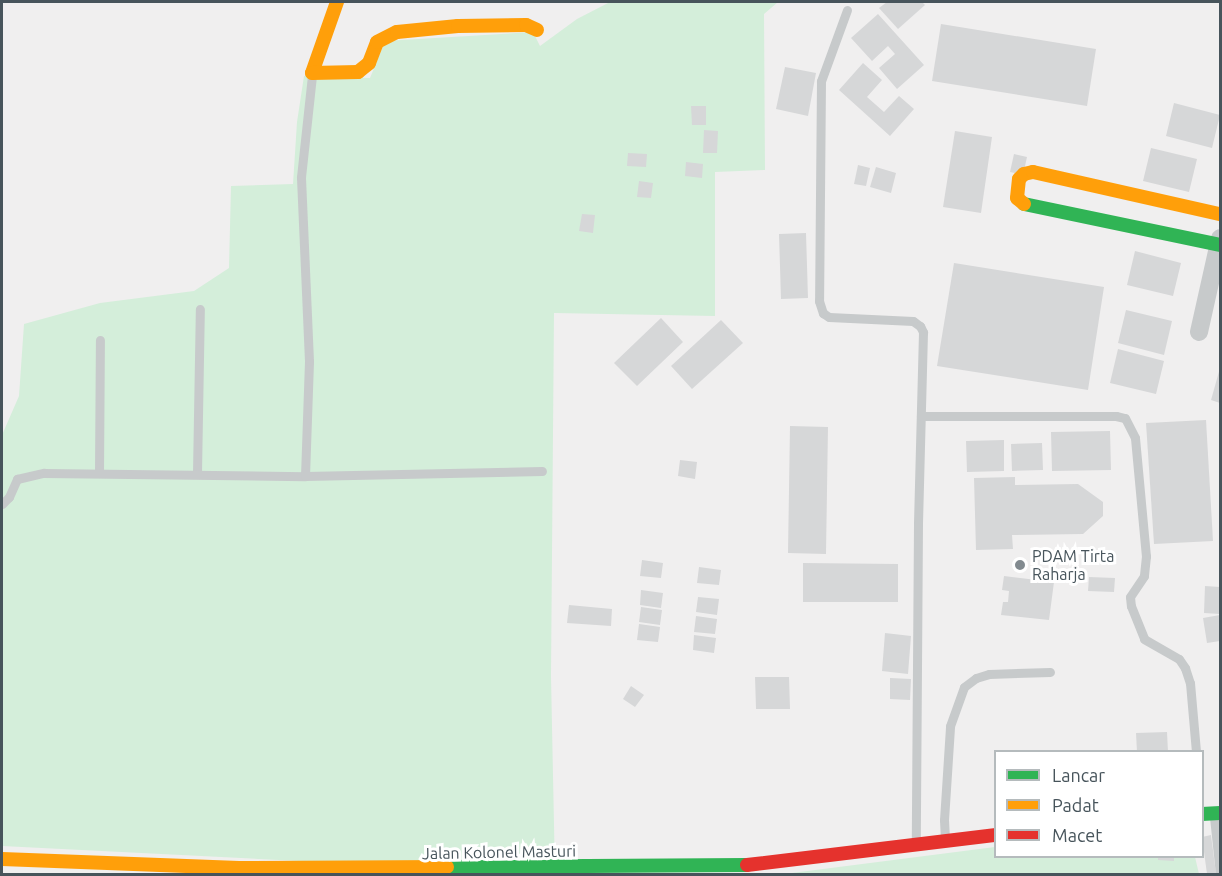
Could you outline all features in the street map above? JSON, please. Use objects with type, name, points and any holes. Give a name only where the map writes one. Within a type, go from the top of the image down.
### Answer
[{"type":"main road","points":[[338,2],[312,72],[358,72],[369,63],[377,42],[397,32],[458,26],[526,25],[537,30]]},
{"type":"main road","points":[[1220,243],[1023,204],[1017,198],[1017,192],[1019,179],[1024,174],[1033,172],[1221,214]]},
{"type":"main road","name":"Jalan Kolonel Masturi","points":[[2,859],[239,868],[743,866],[916,847],[994,835]]},
{"type":"street","points":[[1199,332],[1220,243]]},
{"type":"lane","points":[[847,10],[821,81],[819,302],[823,313],[829,317],[913,321],[920,326],[923,343],[916,847]]},
{"type":"lane","points":[[305,476],[309,361],[301,177],[312,72]]},
{"type":"lane","points":[[197,473],[200,309]]},
{"type":"lane","points":[[99,473],[100,340]]},
{"type":"lane","points":[[921,416],[1116,416],[1125,418],[1132,427],[1135,438],[1146,556],[1144,576],[1130,597],[1131,606],[1144,639],[1179,659],[1185,668],[1190,683],[1196,750]]},
{"type":"lane","points":[[2,504],[9,498],[17,478],[22,476],[197,473],[305,476],[542,471]]},
{"type":"lane","points":[[945,842],[944,820],[950,726],[964,687],[976,678],[989,675],[1050,672]]},
{"type":"lane","points":[[1212,813],[1220,874]]},
{"type":"green space","points":[[610,2],[778,2],[764,14],[765,170],[715,172],[715,316],[554,313],[551,676],[555,874],[2,846],[2,435],[19,396],[24,324],[100,303],[194,291],[229,268],[231,186],[293,184],[297,122],[304,76],[370,78],[385,41],[533,32],[540,46],[577,19]]},
{"type":"green space","points":[[994,847],[994,858],[1195,858],[1199,874],[784,874]]},
{"type":"building","points":[[887,2],[922,2],[925,5],[898,29],[879,8]]},
{"type":"building","points":[[878,14],[924,65],[897,89],[879,68],[895,54],[888,46],[872,61],[851,38]]},
{"type":"building","points":[[941,24],[1096,49],[1087,106],[932,81]]},
{"type":"building","points":[[863,63],[882,80],[867,97],[884,112],[899,96],[914,109],[890,136],[839,90]]},
{"type":"building","points":[[785,67],[816,73],[808,116],[776,109]]},
{"type":"building","points":[[1174,103],[1220,115],[1212,148],[1166,136]]},
{"type":"building","points":[[691,106],[706,106],[706,125],[692,125]]},
{"type":"building","points":[[704,130],[718,131],[717,153],[703,153]]},
{"type":"building","points":[[955,131],[992,137],[981,213],[943,207]]},
{"type":"building","points":[[1151,148],[1197,159],[1189,192],[1143,181]]},
{"type":"building","points":[[628,153],[647,154],[646,167],[627,166]]},
{"type":"building","points":[[1014,154],[1027,157],[1023,175],[1010,172]]},
{"type":"building","points":[[686,162],[703,164],[702,178],[685,176]]},
{"type":"building","points":[[858,165],[870,168],[866,186],[854,184]]},
{"type":"building","points":[[876,167],[896,173],[891,193],[870,187]]},
{"type":"building","points":[[639,181],[653,183],[651,198],[637,197]]},
{"type":"building","points":[[582,214],[595,215],[593,233],[579,231]]},
{"type":"building","points":[[806,233],[808,298],[781,299],[779,234]]},
{"type":"building","points":[[1135,251],[1181,263],[1173,296],[1127,285]]},
{"type":"building","points":[[954,263],[1104,287],[1088,390],[937,366]]},
{"type":"building","points":[[1126,310],[1172,321],[1164,355],[1118,343]]},
{"type":"building","points":[[661,318],[683,342],[637,386],[614,363]]},
{"type":"building","points":[[721,320],[743,343],[692,389],[671,366]]},
{"type":"building","points":[[1118,349],[1164,361],[1156,394],[1110,383]]},
{"type":"building","points":[[1220,368],[1220,403],[1211,400]]},
{"type":"building","points":[[1206,420],[1213,541],[1154,544],[1146,423]]},
{"type":"building","points":[[790,426],[828,427],[826,554],[788,553]]},
{"type":"building","points":[[1110,431],[1111,470],[1052,471],[1051,432]]},
{"type":"building","points":[[1004,440],[1004,471],[967,472],[966,441]]},
{"type":"building","points":[[1042,443],[1043,470],[1012,471],[1011,444]]},
{"type":"building","points":[[680,460],[697,462],[695,479],[678,476]]},
{"type":"building","points":[[1015,477],[1015,485],[1078,484],[1103,502],[1103,516],[1083,534],[1012,535],[1013,549],[976,550],[974,478]]},
{"type":"building","points":[[642,560],[663,563],[661,578],[640,576]]},
{"type":"building","points":[[803,563],[898,564],[898,602],[803,602]]},
{"type":"building","points":[[699,567],[721,570],[719,585],[697,583]]},
{"type":"building","points":[[1004,576],[1054,582],[1049,620],[1001,615],[1003,602],[1008,602],[1009,591],[1002,590]]},
{"type":"building","points":[[1089,577],[1115,578],[1114,592],[1088,591]]},
{"type":"building","points":[[1205,586],[1220,587],[1220,614],[1204,613]]},
{"type":"building","points":[[641,590],[663,593],[661,608],[640,605]]},
{"type":"building","points":[[698,597],[719,599],[717,615],[696,612]]},
{"type":"building","points":[[569,605],[612,609],[611,626],[567,623]]},
{"type":"building","points":[[641,607],[662,610],[660,625],[639,622]]},
{"type":"building","points":[[1220,615],[1220,641],[1207,643],[1203,618]]},
{"type":"building","points":[[696,616],[717,619],[715,634],[694,632]]},
{"type":"building","points":[[639,624],[660,627],[658,642],[637,640]]},
{"type":"building","points":[[885,633],[911,636],[908,674],[882,671]]},
{"type":"building","points":[[694,635],[716,638],[714,653],[693,650]]},
{"type":"building","points":[[755,677],[789,677],[790,709],[756,709]]},
{"type":"building","points":[[890,678],[911,679],[910,700],[890,699]]},
{"type":"building","points":[[631,686],[644,695],[635,707],[623,699]]},
{"type":"building","points":[[1167,732],[1168,750],[1137,750],[1136,733]]},
{"type":"building","points":[[1211,835],[1216,874],[1207,874],[1204,837]]},
{"type":"building","points":[[1158,858],[1174,858],[1174,861],[1158,860]]},
{"type":"traffic: fast","points":[[1024,204],[1220,245]]},
{"type":"traffic: fast","points":[[1204,814],[1220,813]]},
{"type":"traffic: fast","points":[[447,867],[747,865]]},
{"type":"traffic: slow","points":[[337,2],[312,73],[358,72],[369,63],[377,42],[397,32],[458,26],[526,25],[537,30]]},
{"type":"traffic: slow","points":[[1024,204],[1017,198],[1019,179],[1024,174],[1033,172],[1220,214]]},
{"type":"traffic: slow","points":[[2,859],[239,868],[447,867]]},
{"type":"traffic: jam","points":[[747,865],[994,835]]},
{"type":"place","name":"PDAM Tirta Raharja","points":[[1020,565]]}]
